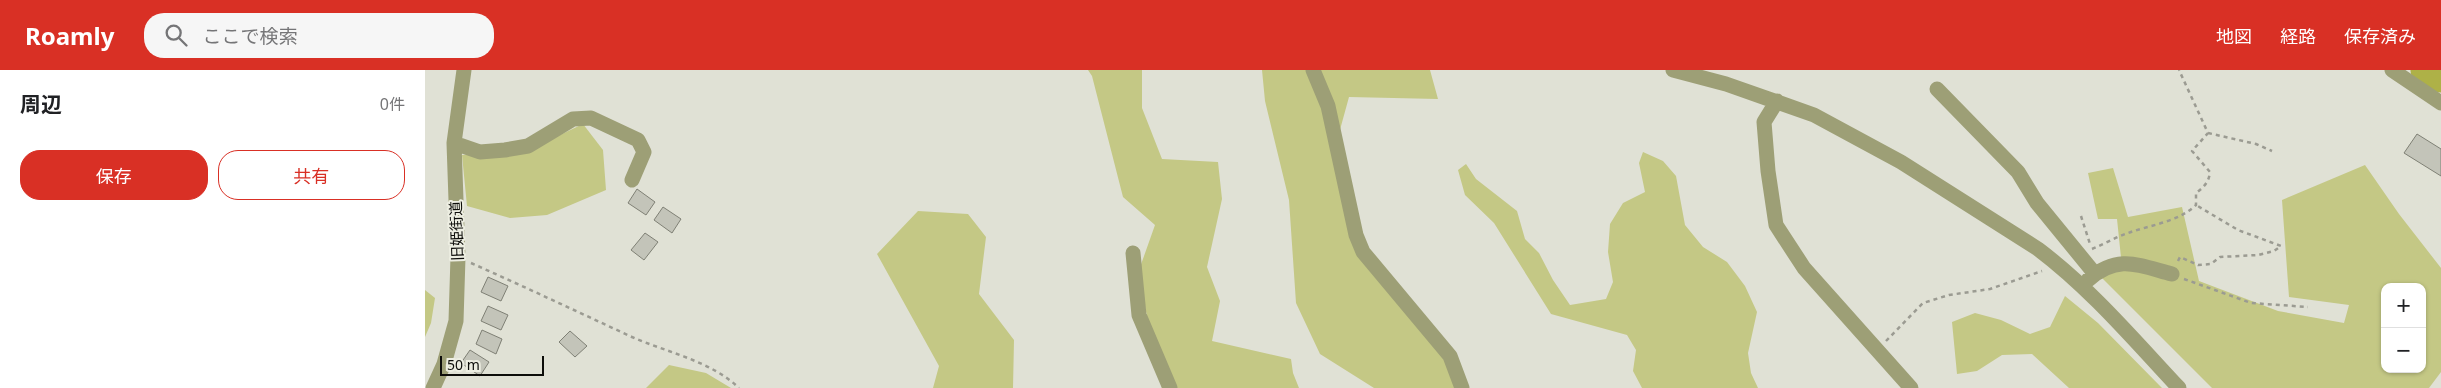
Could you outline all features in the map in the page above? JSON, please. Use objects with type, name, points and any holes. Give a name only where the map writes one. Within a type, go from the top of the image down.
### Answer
[{"type":"street","name":"旧姫街道","points":[[433,388],[444,364],[456,321],[458,257],[454,143],[464,70]]},
{"type":"street","points":[[1313,70],[1329,106],[1356,234],[1363,252],[1449,356],[1461,388]]},
{"type":"street","points":[[1673,70],[1727,77],[1777,101],[1814,115],[1901,162],[2038,249],[2081,286],[2179,388]]},
{"type":"street","points":[[2392,70],[2441,103]]},
{"type":"street","points":[[1937,90],[2018,172],[2037,203],[2095,274]]},
{"type":"street","points":[[1777,101],[1764,122],[1768,171],[1776,225],[1804,268],[1911,388]]},
{"type":"street","points":[[454,143],[480,152],[528,146],[573,119],[591,118],[638,140],[644,152],[632,180]]},
{"type":"street","points":[[1133,253],[1139,315],[1170,388]]},
{"type":"street","points":[[2081,286],[2095,274],[2117,263],[2132,263],[2172,274]]},
{"type":"path","points":[[2179,70],[2208,134]]},
{"type":"path","points":[[2208,134],[2256,144],[2272,151]]},
{"type":"path","points":[[2196,205],[2196,193],[2210,179],[2210,172],[2192,151],[2208,134]]},
{"type":"path","points":[[2081,216],[2092,249],[2127,233],[2154,226],[2190,210],[2196,205]]},
{"type":"path","points":[[2196,205],[2238,230],[2281,246],[2274,252],[2220,258],[2211,264],[2198,265],[2180,258],[2172,274],[2251,303],[2308,307]]},
{"type":"path","points":[[458,257],[632,337],[705,367],[739,388]]},
{"type":"path","points":[[1878,349],[1923,303],[1949,295],[1990,289],[2049,268]]},
{"type":"green space","points":[[1088,70],[1142,70],[1142,108],[1162,159],[1218,162],[1222,199],[1207,267],[1220,301],[1212,341],[1291,359],[1293,373],[1299,388],[1162,388],[1138,273],[1155,225],[1123,197],[1092,76]]},
{"type":"green space","points":[[1262,70],[1430,70],[1438,99],[1349,97],[1338,137],[1355,251],[1446,357],[1457,388],[1374,388],[1320,354],[1296,303],[1289,200],[1265,101]]},
{"type":"green space","points":[[583,124],[603,150],[606,190],[547,215],[510,218],[467,206],[462,155],[524,152]]},
{"type":"green space","points":[[1643,152],[1663,161],[1676,176],[1685,225],[1703,247],[1727,262],[1745,286],[1757,312],[1748,353],[1751,373],[1758,388],[1642,388],[1633,371],[1636,350],[1627,335],[1551,314],[1494,223],[1465,195],[1458,170],[1466,164],[1476,179],[1517,211],[1525,239],[1539,253],[1553,280],[1570,305],[1606,299],[1613,282],[1608,252],[1610,224],[1623,203],[1645,192],[1639,163]]},
{"type":"green space","points":[[2365,165],[2399,214],[2441,268],[2441,372],[2429,388],[2212,388],[2099,275],[2122,267],[2117,219],[2098,219],[2088,173],[2113,168],[2128,217],[2182,207],[2199,281],[2278,311],[2344,323],[2349,305],[2289,297],[2282,200]]},
{"type":"green space","points":[[918,211],[968,214],[986,237],[979,294],[1014,340],[1013,388],[933,388],[939,366],[877,254]]},
{"type":"green space","points":[[425,290],[435,298],[431,323],[425,337]]},
{"type":"green space","points":[[2065,296],[2098,323],[2162,388],[2069,388],[2032,354],[2002,355],[1977,371],[1957,374],[1952,322],[1975,313],[2001,320],[2030,334],[2050,327]]},
{"type":"green space","points":[[669,365],[706,373],[731,388],[646,388]]},
{"type":"building","points":[[2417,134],[2441,149],[2441,176],[2404,153]]},
{"type":"building","points":[[637,189],[655,202],[646,215],[628,203]]},
{"type":"building","points":[[663,207],[681,219],[672,233],[654,220]]},
{"type":"building","points":[[645,233],[658,242],[644,260],[631,250]]},
{"type":"building","points":[[488,277],[508,286],[501,301],[481,292]]},
{"type":"building","points":[[488,306],[508,315],[501,330],[481,321]]},
{"type":"building","points":[[482,330],[502,339],[496,354],[476,344]]},
{"type":"building","points":[[570,331],[587,346],[575,357],[559,342]]},
{"type":"building","points":[[470,350],[489,362],[480,376],[461,363]]},
{"type":"waterway","points":[[2423,70],[2441,80]]}]
